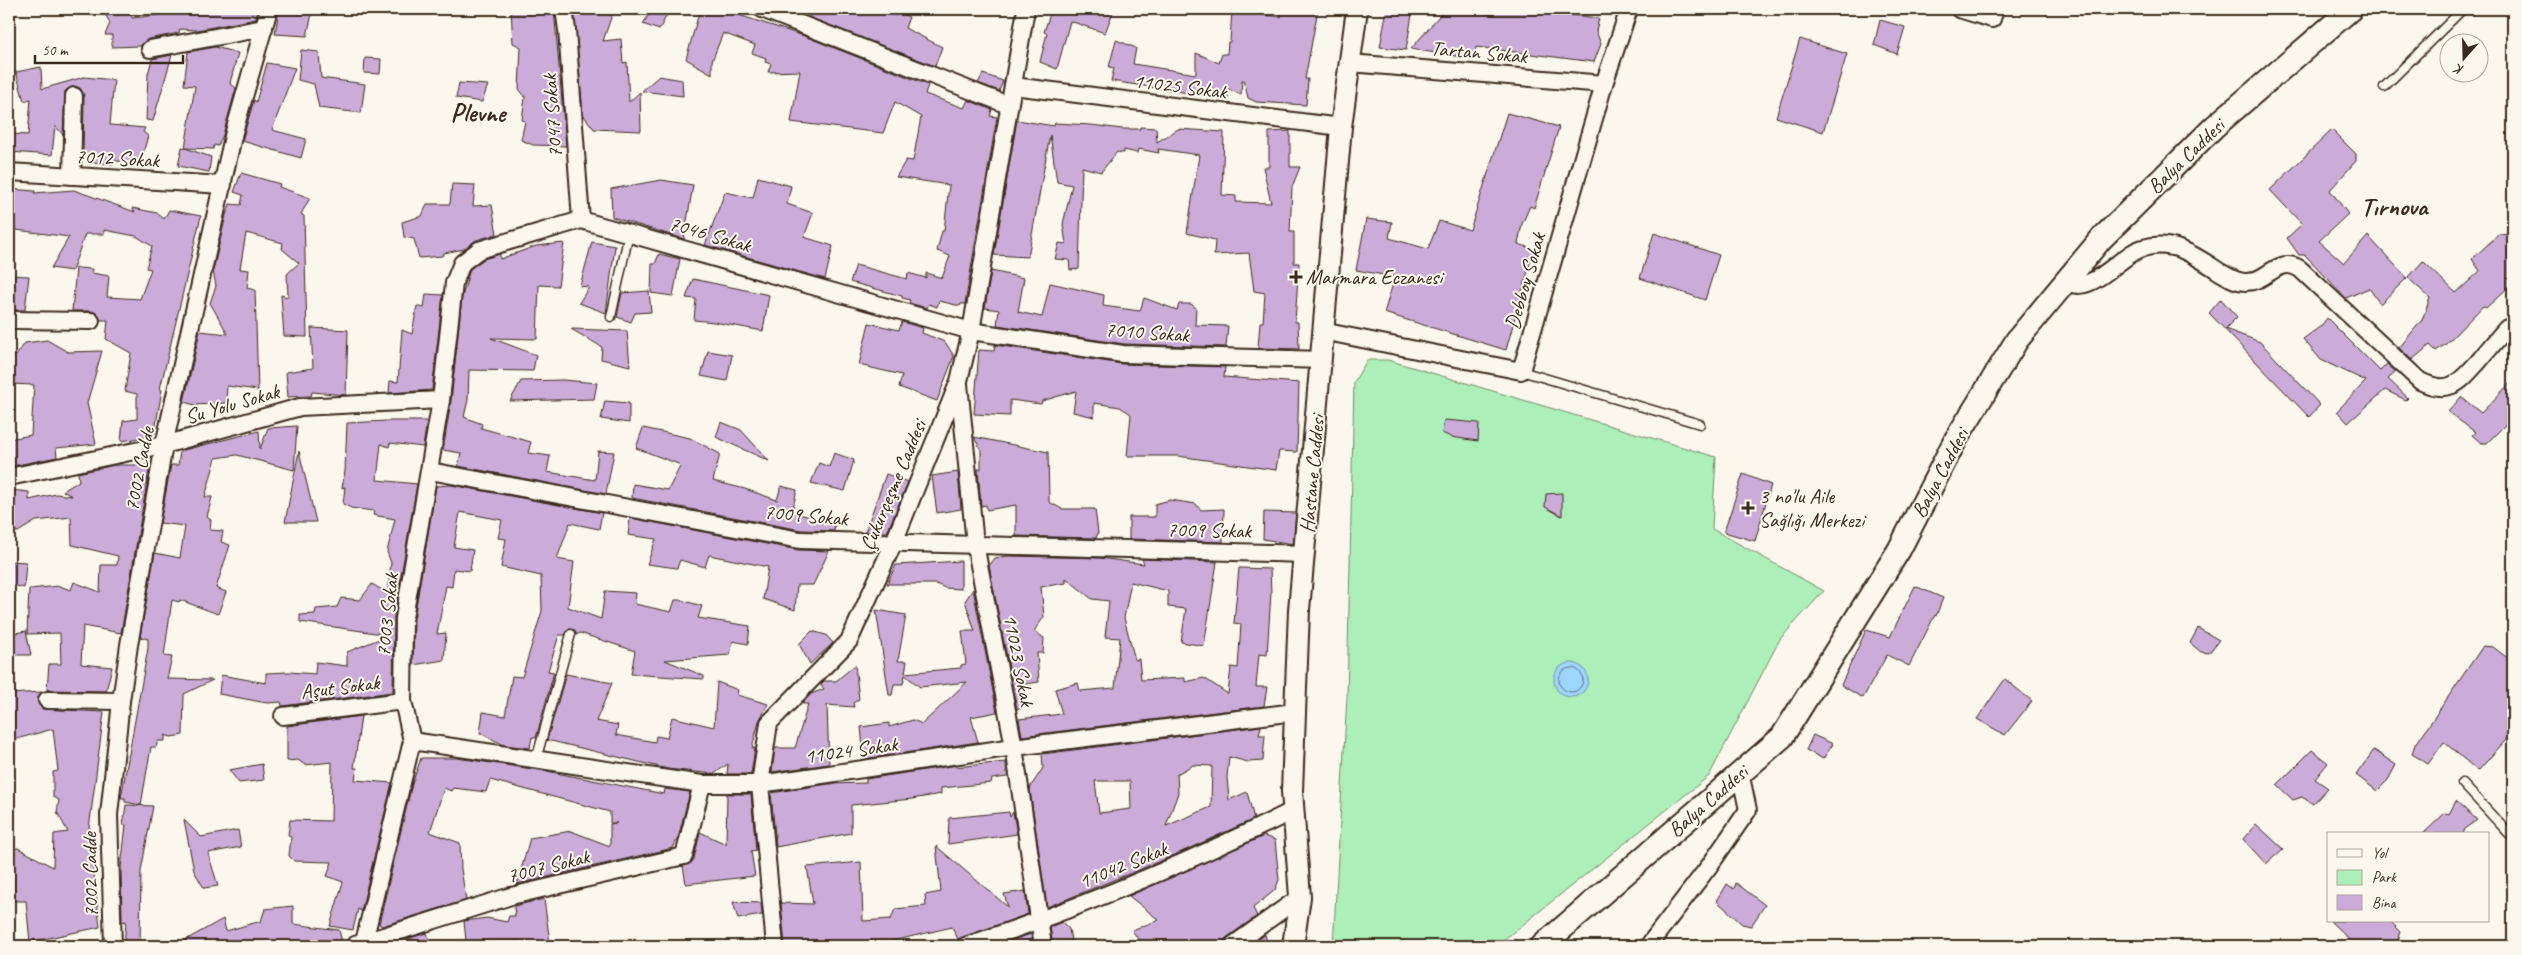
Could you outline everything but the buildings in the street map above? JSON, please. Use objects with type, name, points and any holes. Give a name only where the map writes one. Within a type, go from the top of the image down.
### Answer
[{"type":"main road","name":"Balya Caddesi","points":[[1542,946],[1782,737],[1899,550],[1956,439],[2017,340],[2101,239],[2214,127],[2350,9]]},
{"type":"street","name":"7002 Cadde","points":[[113,946],[109,815],[120,701],[164,445],[234,132],[269,9]]},
{"type":"street","name":"7047 Sokak","points":[[564,9],[582,220]]},
{"type":"street","points":[[762,9],[1008,105]]},
{"type":"street","name":"Çukurçeşme Caddesi","points":[[775,946],[760,784],[768,723],[849,641],[894,542],[959,381],[971,331],[1008,105],[1026,9]]},
{"type":"street","name":"Hastane Caddesi","points":[[1293,945],[1300,897],[1292,811],[1299,610],[1341,127],[1357,9]]},
{"type":"street","name":"Debboy Sokak","points":[[1521,371],[1604,84],[1629,9]]},
{"type":"street","points":[[1960,9],[1994,14]]},
{"type":"street","points":[[150,50],[264,28]]},
{"type":"street","name":"Tartan Sokak","points":[[1350,63],[1604,84]]},
{"type":"street","name":"11025 Sokak","points":[[1013,86],[1341,127]]},
{"type":"street","points":[[72,176],[74,96]]},
{"type":"street","name":"7012 Sokak","points":[[9,172],[223,185]]},
{"type":"street","name":"7046 Sokak","points":[[582,220],[971,331]]},
{"type":"street","name":"7003 Sokak","points":[[360,945],[412,741],[402,701],[404,618],[441,400],[454,283],[462,263],[479,250],[582,220]]},
{"type":"street","points":[[2066,281],[2075,284],[2096,280],[2130,253],[2156,245],[2180,248],[2231,278],[2244,282],[2256,280],[2277,266],[2291,264],[2300,269],[2420,382],[2436,388],[2445,388],[2460,382],[2506,328]]},
{"type":"street","points":[[9,320],[91,321]]},
{"type":"street","name":"7010 Sokak","points":[[971,331],[1122,354],[1322,360]]},
{"type":"street","points":[[1322,331],[1521,371]]},
{"type":"street","name":"11023 Sokak","points":[[959,381],[975,544],[1014,747],[1043,946]]},
{"type":"street","name":"Su Yolu Sokak","points":[[9,477],[164,445],[300,407],[441,400]]},
{"type":"street","name":"7009 Sokak","points":[[430,471],[800,540],[1304,554]]},
{"type":"street","points":[[47,700],[120,701]]},
{"type":"street","name":"Aşut Sokak","points":[[283,716],[402,701]]},
{"type":"street","name":"11024 Sokak","points":[[412,741],[702,784],[760,784],[1014,747],[1295,712]]},
{"type":"street","points":[[1648,946],[1710,865],[1748,810],[1740,772]]},
{"type":"street","name":"7007 Sokak","points":[[360,945],[511,896],[684,856],[702,784]]},
{"type":"street","name":"11042 Sokak","points":[[965,946],[1039,922],[1212,851],[1292,811]]},
{"type":"street","points":[[1232,946],[1300,897]]},
{"type":"lane","points":[[2384,87],[2463,9]]},
{"type":"lane","points":[[611,318],[629,234]]},
{"type":"lane","points":[[1521,371],[1700,424]]},
{"type":"lane","points":[[536,760],[571,634]]},
{"type":"lane","points":[[2462,783],[2513,838]]},
{"type":"green space","points":[[1367,360],[1388,360],[1716,457],[1712,529],[1824,591],[1780,639],[1709,776],[1496,946],[1333,946],[1347,697],[1354,382]]},
{"type":"water","points":[[1571,663],[1583,668],[1588,680],[1583,692],[1571,697],[1559,692],[1554,680],[1559,668]]},
{"type":"place","name":"Marmara Eczanesi","points":[[1296,277]]},
{"type":"place","name":"3 no'lu Aile Sağlığı Merkezi","points":[[1748,508]]},
{"type":"district","name":"Plevne","points":[[478,112]]},
{"type":"district","name":"Tırnova","points":[[2394,206]]}]
